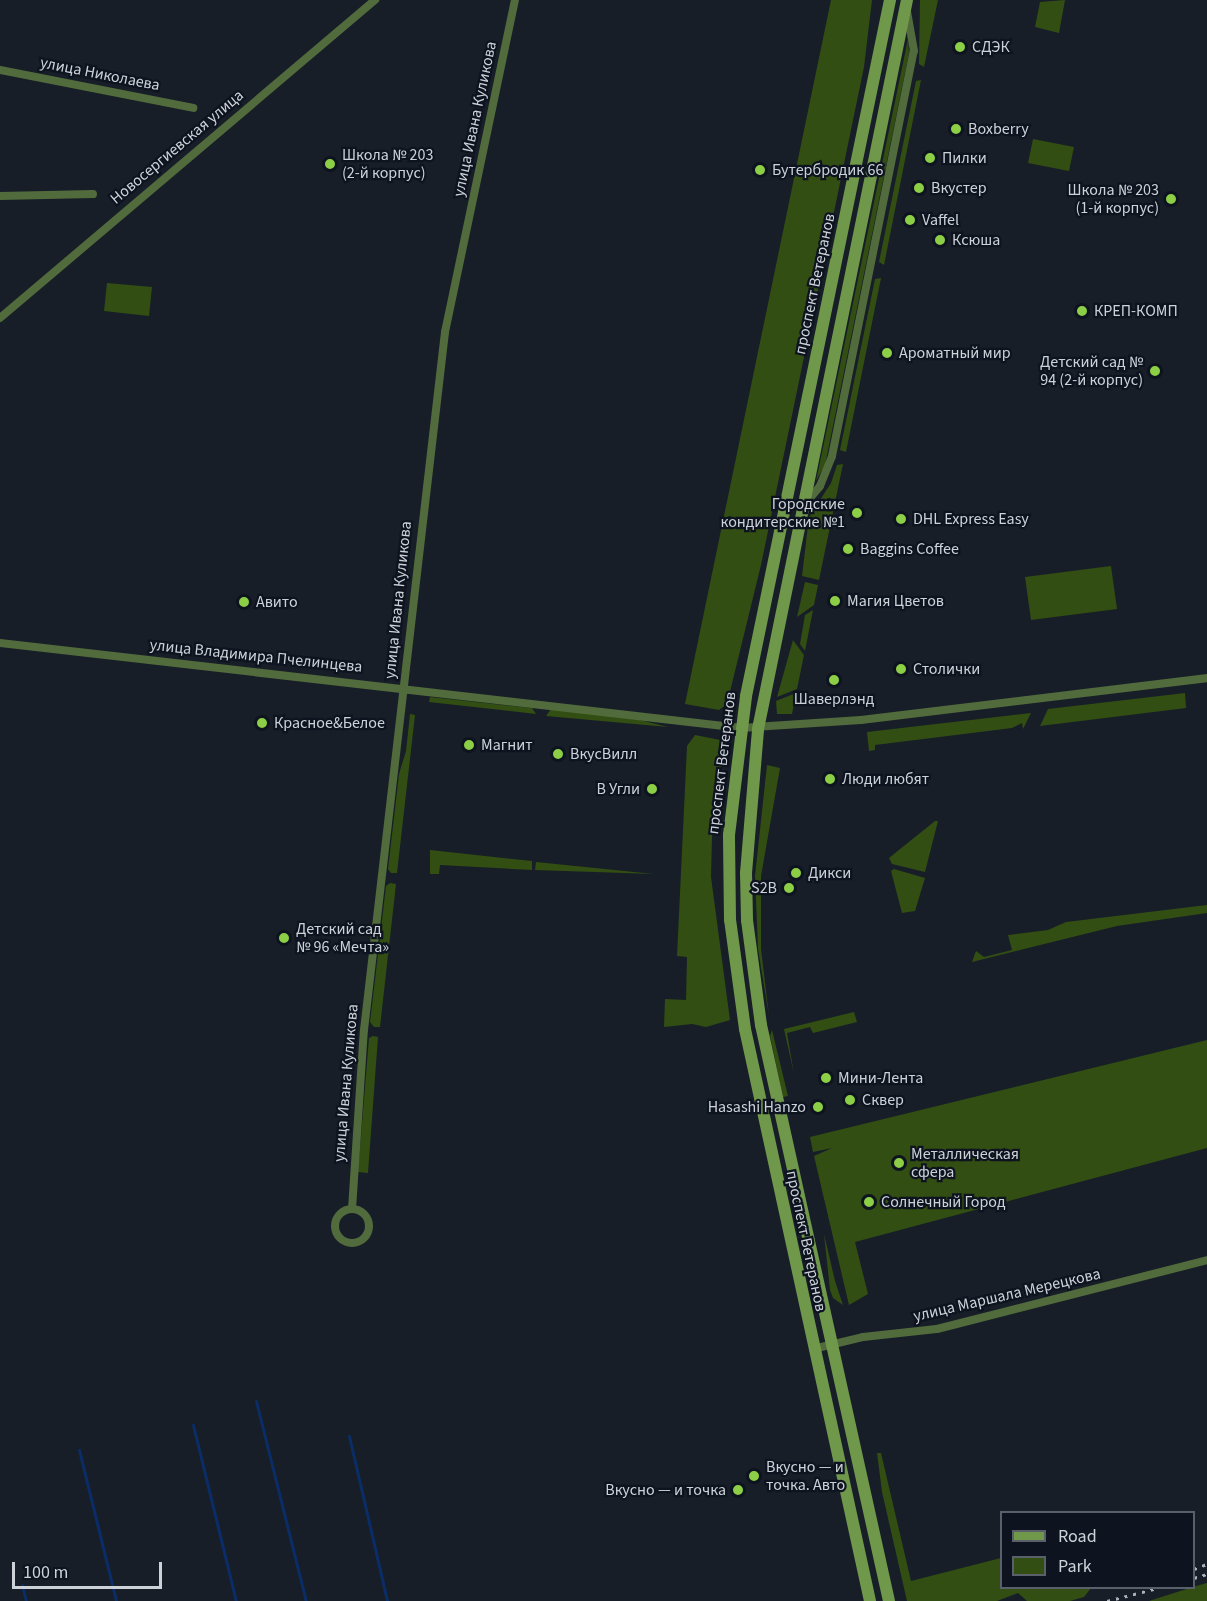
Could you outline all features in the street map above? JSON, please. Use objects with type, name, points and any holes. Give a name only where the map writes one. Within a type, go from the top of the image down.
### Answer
[{"type":"main road","name":"проспект Ветеранов","points":[[870,1601],[813,1349],[735,970],[729,835],[741,728],[890,0]]},
{"type":"main road","name":"проспект Ветеранов","points":[[889,1601],[830,1345],[752,968],[746,873],[758,729],[906,3]]},
{"type":"street","name":"Новосергиевская улица","points":[[0,318],[375,0]]},
{"type":"street","name":"улица Ивана Куликова","points":[[351,1209],[364,1030],[445,332],[515,0]]},
{"type":"street","points":[[803,507],[820,486],[832,456],[915,51],[906,3]]},
{"type":"street","name":"улица Николаева","points":[[0,70],[193,108]]},
{"type":"street","points":[[0,196],[93,195]]},
{"type":"street","name":"улица Владимира Пчелинцева","points":[[0,643],[758,729],[1207,678]]},
{"type":"street","points":[[351,1209],[362,1212],[369,1227],[366,1237],[350,1243],[340,1238],[335,1228],[338,1217],[351,1209]]},
{"type":"street","name":"улица Маршала Мерецкова","points":[[813,1349],[863,1337],[937,1329],[1207,1260]]},
{"type":"green space","points":[[831,0],[872,0],[864,67],[761,565],[727,704],[719,710],[685,704]]},
{"type":"green space","points":[[920,0],[938,0],[924,67],[919,64]]},
{"type":"green space","points":[[1065,0],[1059,33],[1035,27],[1040,2]]},
{"type":"green space","points":[[908,39],[909,53],[825,465],[816,481]]},
{"type":"green space","points":[[921,80],[884,265],[879,262],[916,81]]},
{"type":"green space","points":[[1033,139],[1074,147],[1069,171],[1028,163]]},
{"type":"green space","points":[[881,278],[846,452],[840,450],[875,279]]},
{"type":"green space","points":[[107,283],[152,287],[149,316],[104,311]]},
{"type":"green space","points":[[843,464],[819,580],[802,576],[809,517],[831,483],[837,465]]},
{"type":"green space","points":[[1111,566],[1117,609],[1031,620],[1025,577]]},
{"type":"green space","points":[[805,582],[818,585],[814,605],[797,617]]},
{"type":"green space","points":[[813,610],[805,651],[800,644],[805,615]]},
{"type":"green space","points":[[793,640],[804,655],[797,689],[777,697]]},
{"type":"green space","points":[[796,693],[792,714],[777,714],[776,701]]},
{"type":"green space","points":[[1185,693],[1186,708],[1040,726],[1048,709]]},
{"type":"green space","points":[[430,697],[532,708],[536,714],[429,702]]},
{"type":"green space","points":[[551,709],[640,720],[668,727],[546,716]]},
{"type":"green space","points":[[1031,713],[1023,729],[1022,723],[1012,728],[875,745],[875,750],[869,751],[867,732]]},
{"type":"green space","points":[[410,714],[415,715],[397,873],[391,873],[388,869],[399,774],[406,751]]},
{"type":"green space","points":[[695,735],[720,740],[725,751],[713,799],[711,877],[730,1020],[706,1027],[692,1024],[664,1027],[665,999],[686,1000],[687,957],[677,956],[687,746]]},
{"type":"green space","points":[[767,765],[780,768],[761,876],[761,949],[769,1016],[758,949],[755,876]]},
{"type":"green space","points":[[935,821],[938,821],[925,872],[892,864],[889,858]]},
{"type":"green space","points":[[430,850],[532,861],[532,870],[440,865],[439,874],[430,874]]},
{"type":"green space","points":[[536,862],[654,874],[535,870]]},
{"type":"green space","points":[[894,869],[925,878],[915,911],[902,913],[891,871]]},
{"type":"green space","points":[[390,883],[396,884],[380,1027],[374,1027],[370,1022],[386,886]]},
{"type":"green space","points":[[1207,905],[1207,913],[1117,926],[972,962],[976,951],[984,957],[1012,950],[1008,935],[1048,930],[1066,922]]},
{"type":"green space","points":[[854,1012],[857,1022],[813,1033],[810,1027],[787,1033],[794,1074],[784,1029]]},
{"type":"green space","points":[[772,1030],[788,1096],[783,1097],[770,1036]]},
{"type":"green space","points":[[378,1037],[368,1173],[358,1172],[369,1038]]},
{"type":"green space","points":[[1207,1040],[1207,1148],[855,1242],[868,1294],[849,1305],[814,1156],[832,1148],[813,1152],[810,1137]]},
{"type":"green space","points":[[824,1234],[843,1305],[833,1298],[830,1290]]},
{"type":"green space","points":[[877,1453],[881,1453],[911,1581],[1000,1558],[1000,1589],[1090,1589],[1084,1597],[1070,1601],[1027,1601],[1018,1593],[997,1601],[907,1601],[882,1492]]},
{"type":"green space","points":[[1207,1583],[1207,1601],[1149,1601],[1187,1589],[1195,1589],[1196,1586]]},
{"type":"waterway","points":[[256,1401],[306,1601]]},
{"type":"waterway","points":[[193,1425],[236,1601]]},
{"type":"waterway","points":[[349,1436],[387,1601]]},
{"type":"waterway","points":[[79,1450],[116,1601]]},
{"type":"waterway","points":[[22,1585],[26,1601]]},
{"type":"railway","points":[[1195,1569],[1207,1564]]},
{"type":"railway","points":[[1195,1578],[1207,1574]]},
{"type":"railway","points":[[1107,1601],[1154,1589]]},
{"type":"place","name":"СДЭК","points":[[960,47]]},
{"type":"place","name":"Boxberry","points":[[956,129]]},
{"type":"place","name":"Пилки","points":[[930,158]]},
{"type":"place","name":"Школа № 203 (2-й корпус)","points":[[330,164]]},
{"type":"place","name":"Бутербродик 66","points":[[760,170]]},
{"type":"place","name":"Вкустер","points":[[919,188]]},
{"type":"place","name":"Школа № 203 (1-й корпус)","points":[[1171,199]]},
{"type":"place","name":"Vaffel","points":[[910,220]]},
{"type":"place","name":"Ксюша","points":[[940,240]]},
{"type":"place","name":"КРЕП-КОМП","points":[[1082,311]]},
{"type":"place","name":"Ароматный мир","points":[[887,353]]},
{"type":"place","name":"Детский сад № 94 (2-й корпус)","points":[[1155,371]]},
{"type":"place","name":"Городские кондитерские №1","points":[[857,513]]},
{"type":"place","name":"DHL Express Easy","points":[[901,519]]},
{"type":"place","name":"Baggins Coffee","points":[[848,549]]},
{"type":"place","name":"Магия Цветов","points":[[835,601]]},
{"type":"place","name":"Авито","points":[[244,602]]},
{"type":"place","name":"Столички","points":[[901,669]]},
{"type":"place","name":"Шаверлэнд","points":[[834,680]]},
{"type":"place","name":"Красное&Белое","points":[[262,723]]},
{"type":"place","name":"Магнит","points":[[469,745]]},
{"type":"place","name":"ВкусВилл","points":[[558,754]]},
{"type":"place","name":"Люди любят","points":[[830,779]]},
{"type":"place","name":"В Угли","points":[[652,789]]},
{"type":"place","name":"Дикси","points":[[796,873]]},
{"type":"place","name":"S2B","points":[[789,888]]},
{"type":"place","name":"Детский сад № 96 «Мечта»","points":[[284,938]]},
{"type":"place","name":"Мини-Лента","points":[[826,1078]]},
{"type":"place","name":"Сквер","points":[[850,1100]]},
{"type":"place","name":"Hasashi Hanzo","points":[[818,1107]]},
{"type":"place","name":"Металлическая сфера","points":[[899,1163]]},
{"type":"place","name":"Солнечный Город","points":[[869,1202]]},
{"type":"place","name":"Вкусно — и точка. Авто","points":[[754,1476]]},
{"type":"place","name":"Вкусно — и точка","points":[[738,1490]]}]
